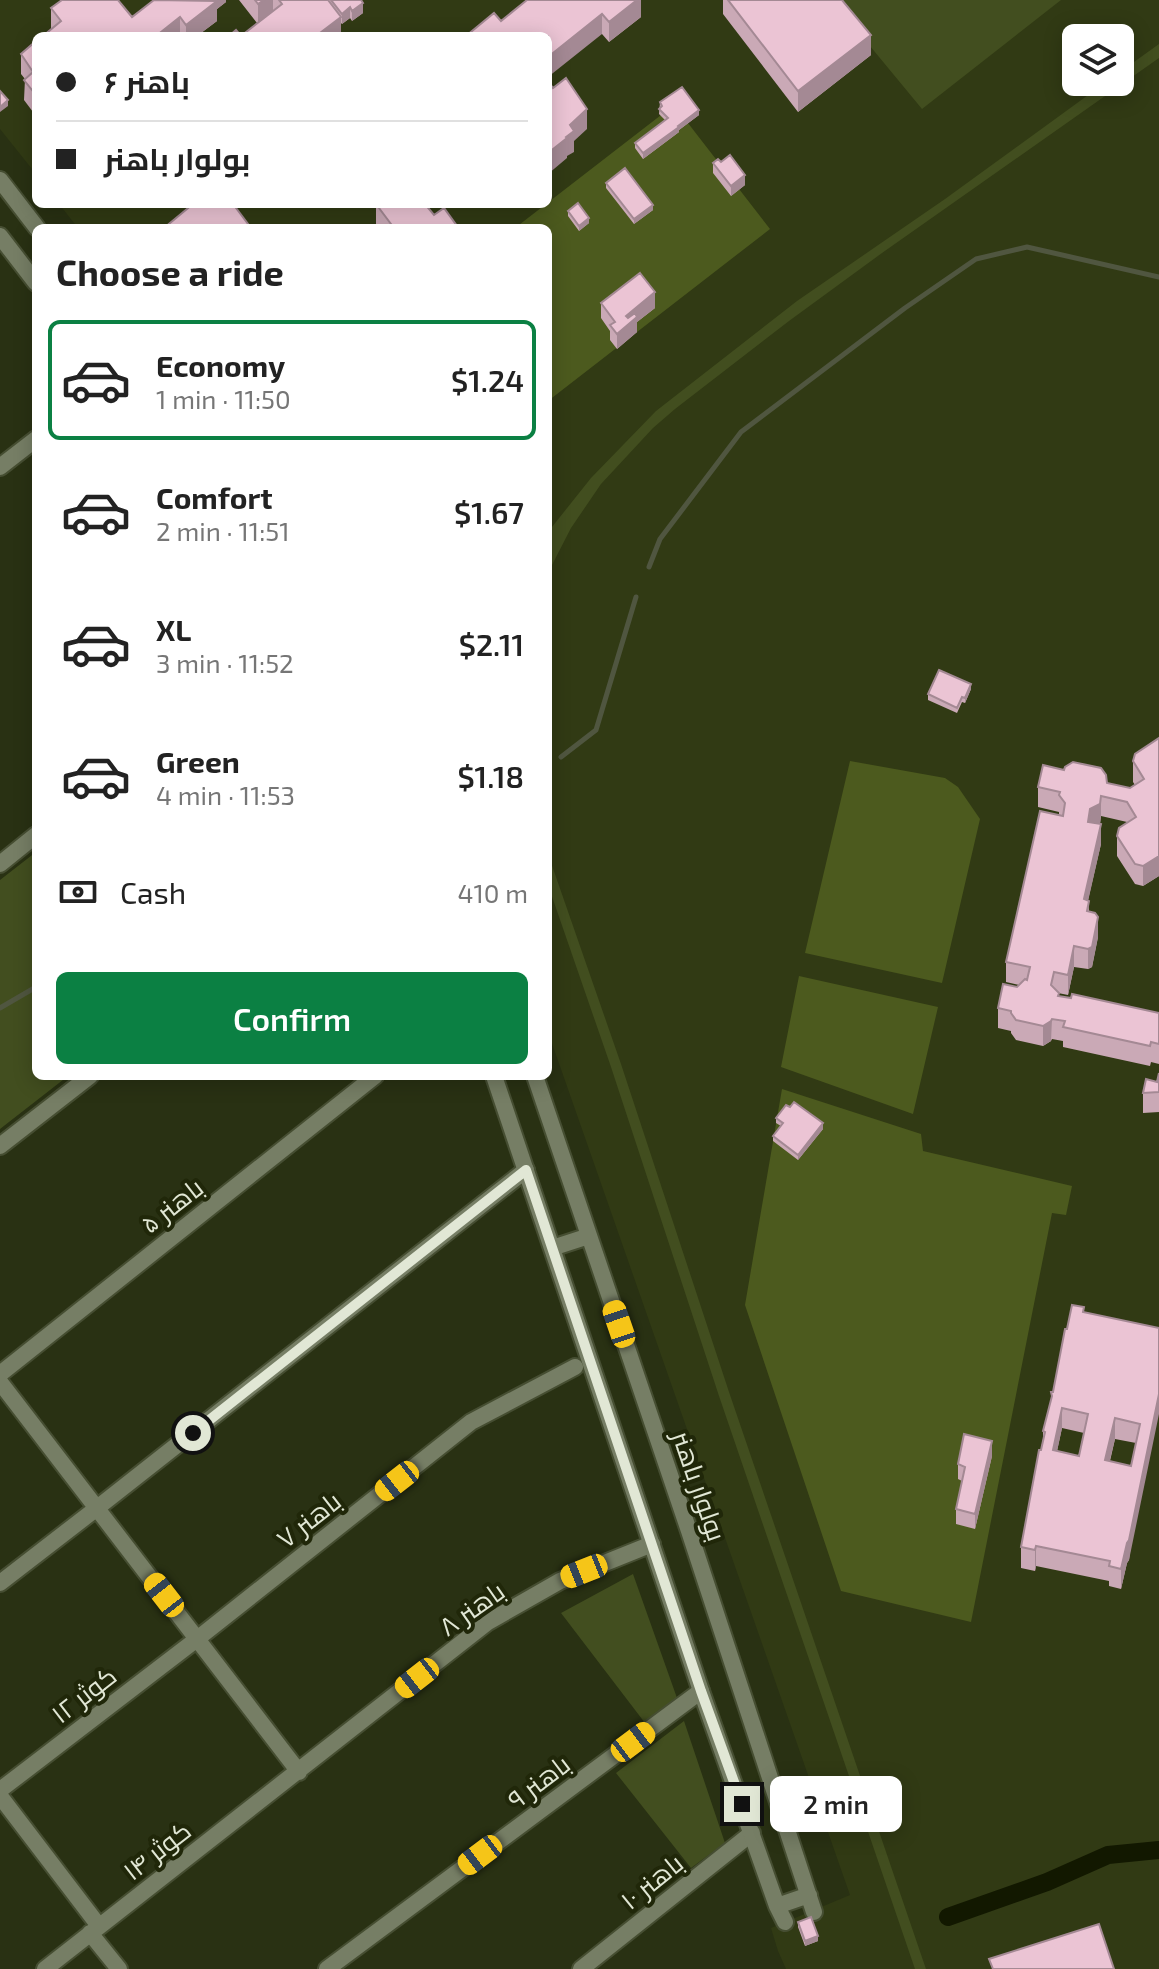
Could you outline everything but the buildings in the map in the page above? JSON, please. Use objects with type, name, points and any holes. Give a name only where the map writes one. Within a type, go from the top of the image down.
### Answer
[{"type":"street","points":[[0,180],[34,224]]},
{"type":"street","points":[[0,210],[14,199]]},
{"type":"street","points":[[0,236],[32,278]]},
{"type":"street","points":[[0,467],[32,442]]},
{"type":"street","points":[[0,864],[32,838]]},
{"type":"street","points":[[0,1146],[85,1080]]},
{"type":"street","name":"باهنر ۵","points":[[0,1374],[370,1080]]},
{"type":"street","points":[[495,1080],[701,1691],[785,1922]]},
{"type":"street","name":"بولوار باهنر","points":[[536,1080],[814,1912]]},
{"type":"street","points":[[0,1583],[526,1170]]},
{"type":"street","points":[[552,1248],[589,1236]]},
{"type":"street","name":"باهنر ۷","points":[[197,1639],[471,1422],[575,1367]]},
{"type":"street","points":[[0,1382],[299,1772]]},
{"type":"street","name":"باهنر ۸","points":[[299,1772],[488,1622],[560,1581],[652,1544]]},
{"type":"street","name":"کوثر ۱۲","points":[[0,1790],[197,1639]]},
{"type":"street","name":"باهنر ۹","points":[[327,1969],[701,1691]]},
{"type":"street","name":"کوثر ۱۴","points":[[45,1969],[299,1772]]},
{"type":"street","points":[[0,1796],[95,1929],[119,1969]]},
{"type":"street","name":"باهنر ۱۰","points":[[581,1969],[752,1833]]},
{"type":"street","points":[[777,1906],[809,1895]]},
{"type":"shaded area","points":[[0,0],[1159,0],[1159,1969],[786,1969],[778,1951],[771,1928],[850,1895],[552,1043],[552,224],[75,224],[62,208],[552,208],[552,32],[32,32],[32,169],[0,129]]},
{"type":"shaded area","points":[[832,0],[1061,0],[922,109]]},
{"type":"shaded area","points":[[1159,44],[1159,58],[1134,76],[1134,62]]},
{"type":"shaded area","points":[[1087,96],[1105,96],[882,253],[675,409],[601,484],[571,528],[552,565],[552,527],[591,478],[656,411],[797,301]]},
{"type":"shaded area","points":[[674,105],[770,229],[552,398],[552,224],[520,224],[541,208],[552,208],[552,199]]},
{"type":"shaded area","points":[[850,761],[945,778],[958,787],[980,819],[942,983],[805,953]]},
{"type":"shaded area","points":[[32,855],[32,1080],[63,1080],[0,1129],[0,880]]},
{"type":"shaded area","points":[[552,866],[926,1969],[915,1969],[719,1396],[552,897]]},
{"type":"shaded area","points":[[799,976],[938,1007],[913,1114],[781,1067]]},
{"type":"shaded area","points":[[782,1089],[921,1134],[923,1151],[1072,1186],[1066,1215],[1052,1213],[971,1622],[841,1591],[745,1305]]},
{"type":"shaded area","points":[[633,1574],[677,1698],[645,1723],[561,1613]]},
{"type":"shaded area","points":[[684,1721],[725,1843],[691,1868],[616,1773]]},
{"type":"waterway","points":[[649,567],[660,539],[741,432],[905,308],[976,259],[1027,247],[1159,277]]},
{"type":"waterway","points":[[561,757],[596,730],[636,597]]},
{"type":"waterway","points":[[0,1008],[32,989]]},
{"type":"waterway","points":[[948,1917],[1047,1882],[1108,1855],[1159,1850]]},
{"type":"route","points":[[193,1433],[526,1170],[742,1804]]}]
